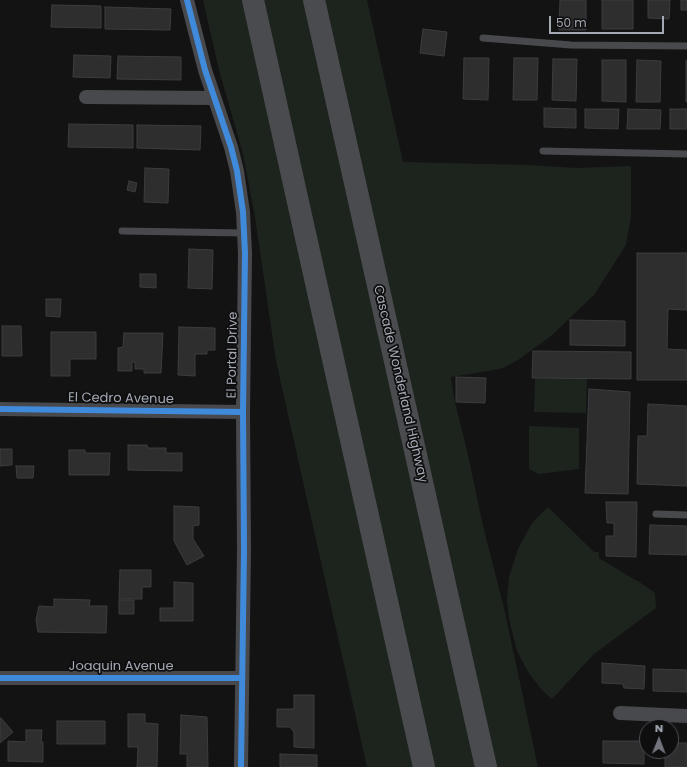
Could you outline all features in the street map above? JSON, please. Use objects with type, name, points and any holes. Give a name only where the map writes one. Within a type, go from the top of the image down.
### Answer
[{"type":"highway","points":[[254,0],[424,767]]},
{"type":"highway","name":"Cascade Wonderland Highway","points":[[314,0],[486,767]]},
{"type":"street","name":"El Portal Drive","points":[[187,0],[213,98],[237,171],[243,212],[245,253],[243,412],[244,550],[241,767]]},
{"type":"street","points":[[86,97],[213,98]]},
{"type":"street","name":"El Cedro Avenue","points":[[0,409],[243,412]]},
{"type":"street","name":"Joaquin Avenue","points":[[0,678],[242,678]]},
{"type":"street","points":[[620,713],[687,716]]},
{"type":"lane","points":[[483,38],[571,45],[687,46]]},
{"type":"lane","points":[[543,151],[687,154]]},
{"type":"lane","points":[[122,231],[244,233]]},
{"type":"lane","points":[[656,514],[687,515]]},
{"type":"shaded area","points":[[203,0],[367,0],[403,162],[528,165],[577,168],[631,166],[631,216],[626,245],[594,295],[551,336],[518,360],[503,368],[451,377],[454,398],[483,526],[504,608],[538,767],[367,767],[276,361],[255,217],[243,154],[219,70]]},
{"type":"shaded area","points":[[535,379],[587,379],[586,413],[534,412]]},
{"type":"shaded area","points":[[529,426],[579,428],[579,469],[539,474],[529,469]]},
{"type":"shaded area","points":[[548,507],[594,552],[599,552],[599,558],[655,593],[656,608],[594,654],[552,699],[542,690],[528,672],[517,651],[509,619],[507,600],[509,577],[518,549],[532,523]]},
{"type":"building","points":[[560,0],[586,0],[586,30],[559,30]]},
{"type":"building","points":[[602,0],[633,0],[633,29],[602,29]]},
{"type":"building","points":[[648,0],[670,0],[669,19],[648,18]]},
{"type":"building","points":[[681,0],[687,0],[687,10],[681,10]]},
{"type":"building","points":[[52,5],[101,6],[101,28],[51,27]]},
{"type":"building","points":[[105,7],[171,9],[170,30],[105,29]]},
{"type":"building","points":[[423,29],[447,32],[444,56],[420,53]]},
{"type":"building","points":[[74,55],[111,56],[110,78],[73,77]]},
{"type":"building","points":[[118,56],[181,57],[181,80],[117,79]]},
{"type":"building","points":[[464,58],[489,58],[488,100],[463,99]]},
{"type":"building","points":[[514,58],[538,58],[537,100],[513,100]]},
{"type":"building","points":[[553,59],[577,59],[576,101],[552,100]]},
{"type":"building","points":[[602,60],[626,60],[626,102],[602,101]]},
{"type":"building","points":[[637,60],[661,61],[660,102],[636,102]]},
{"type":"building","points":[[687,61],[687,102],[686,102]]},
{"type":"building","points":[[544,108],[576,109],[576,128],[544,127]]},
{"type":"building","points":[[585,109],[619,109],[618,129],[585,128]]},
{"type":"building","points":[[628,109],[661,110],[660,129],[627,129]]},
{"type":"building","points":[[670,109],[687,109],[687,129],[670,129]]},
{"type":"building","points":[[69,124],[133,125],[133,148],[68,147]]},
{"type":"building","points":[[137,125],[201,126],[200,150],[137,148]]},
{"type":"building","points":[[145,168],[169,169],[168,203],[144,202]]},
{"type":"building","points":[[129,181],[137,183],[135,192],[127,190]]},
{"type":"building","points":[[189,249],[213,250],[212,289],[188,288]]},
{"type":"building","points":[[637,253],[687,253],[687,310],[668,309],[667,349],[687,350],[687,380],[637,380]]},
{"type":"building","points":[[140,274],[156,274],[156,288],[140,287]]},
{"type":"building","points":[[46,299],[61,299],[60,317],[46,316]]},
{"type":"building","points":[[570,320],[625,321],[625,346],[570,345]]},
{"type":"building","points":[[2,326],[21,326],[22,356],[2,356]]},
{"type":"building","points":[[179,327],[215,328],[215,350],[207,350],[207,354],[195,354],[195,376],[178,375]]},
{"type":"building","points":[[51,332],[96,332],[96,359],[70,359],[70,376],[51,376]]},
{"type":"building","points":[[124,333],[163,333],[161,373],[144,373],[144,369],[135,369],[135,362],[132,362],[132,371],[118,371],[118,348],[123,347]]},
{"type":"building","points":[[533,351],[631,352],[631,379],[532,378]]},
{"type":"building","points":[[456,377],[486,378],[485,403],[456,402]]},
{"type":"building","points":[[589,389],[630,392],[628,494],[585,493]]},
{"type":"building","points":[[648,404],[687,406],[687,486],[637,484],[638,436],[647,436]]},
{"type":"building","points":[[128,445],[147,445],[148,448],[166,448],[166,453],[182,453],[182,471],[128,470]]},
{"type":"building","points":[[0,449],[12,449],[12,465],[0,466]]},
{"type":"building","points":[[69,450],[85,450],[85,453],[110,453],[109,475],[69,475]]},
{"type":"building","points":[[16,466],[34,466],[33,478],[17,478]]},
{"type":"building","points":[[606,502],[637,502],[636,557],[606,556],[606,536],[614,536],[614,523],[607,523]]},
{"type":"building","points":[[174,506],[199,507],[199,525],[193,526],[193,539],[204,556],[187,565],[174,541]]},
{"type":"building","points":[[650,525],[687,526],[687,555],[649,554]]},
{"type":"building","points":[[120,570],[151,570],[151,587],[142,587],[142,599],[119,599]]},
{"type":"building","points":[[174,582],[193,583],[193,621],[160,621],[160,608],[174,608]]},
{"type":"building","points":[[54,599],[90,600],[89,606],[107,606],[106,633],[38,632],[36,620],[39,606],[54,607]]},
{"type":"building","points":[[119,600],[134,600],[134,614],[119,614]]},
{"type":"building","points":[[602,663],[645,666],[644,689],[624,688],[623,684],[602,683]]},
{"type":"building","points":[[653,669],[687,670],[687,692],[653,691]]},
{"type":"building","points":[[294,695],[314,695],[314,748],[294,747],[294,732],[290,727],[277,727],[277,709],[294,709]]},
{"type":"building","points":[[128,714],[145,714],[145,723],[158,724],[157,767],[137,767],[138,747],[128,747]]},
{"type":"building","points":[[181,715],[207,717],[208,767],[187,767],[187,754],[180,754]]},
{"type":"building","points":[[1,718],[13,732],[0,743],[0,719]]},
{"type":"building","points":[[57,721],[105,721],[105,744],[57,744]]},
{"type":"building","points":[[26,730],[42,730],[41,742],[43,742],[43,762],[8,761],[8,741],[26,742]]},
{"type":"building","points":[[603,741],[639,741],[639,759],[644,759],[644,764],[603,763]]},
{"type":"building","points":[[679,743],[687,743],[687,767],[665,767],[665,759],[679,759]]},
{"type":"building","points":[[280,754],[317,755],[317,767],[280,767]]},
{"type":"cycle path","points":[[187,0],[205,70],[231,147],[237,171],[243,212],[245,253],[243,412],[244,550],[241,767]]},
{"type":"cycle path","points":[[0,409],[243,412]]},
{"type":"cycle path","points":[[0,678],[242,678]]}]
